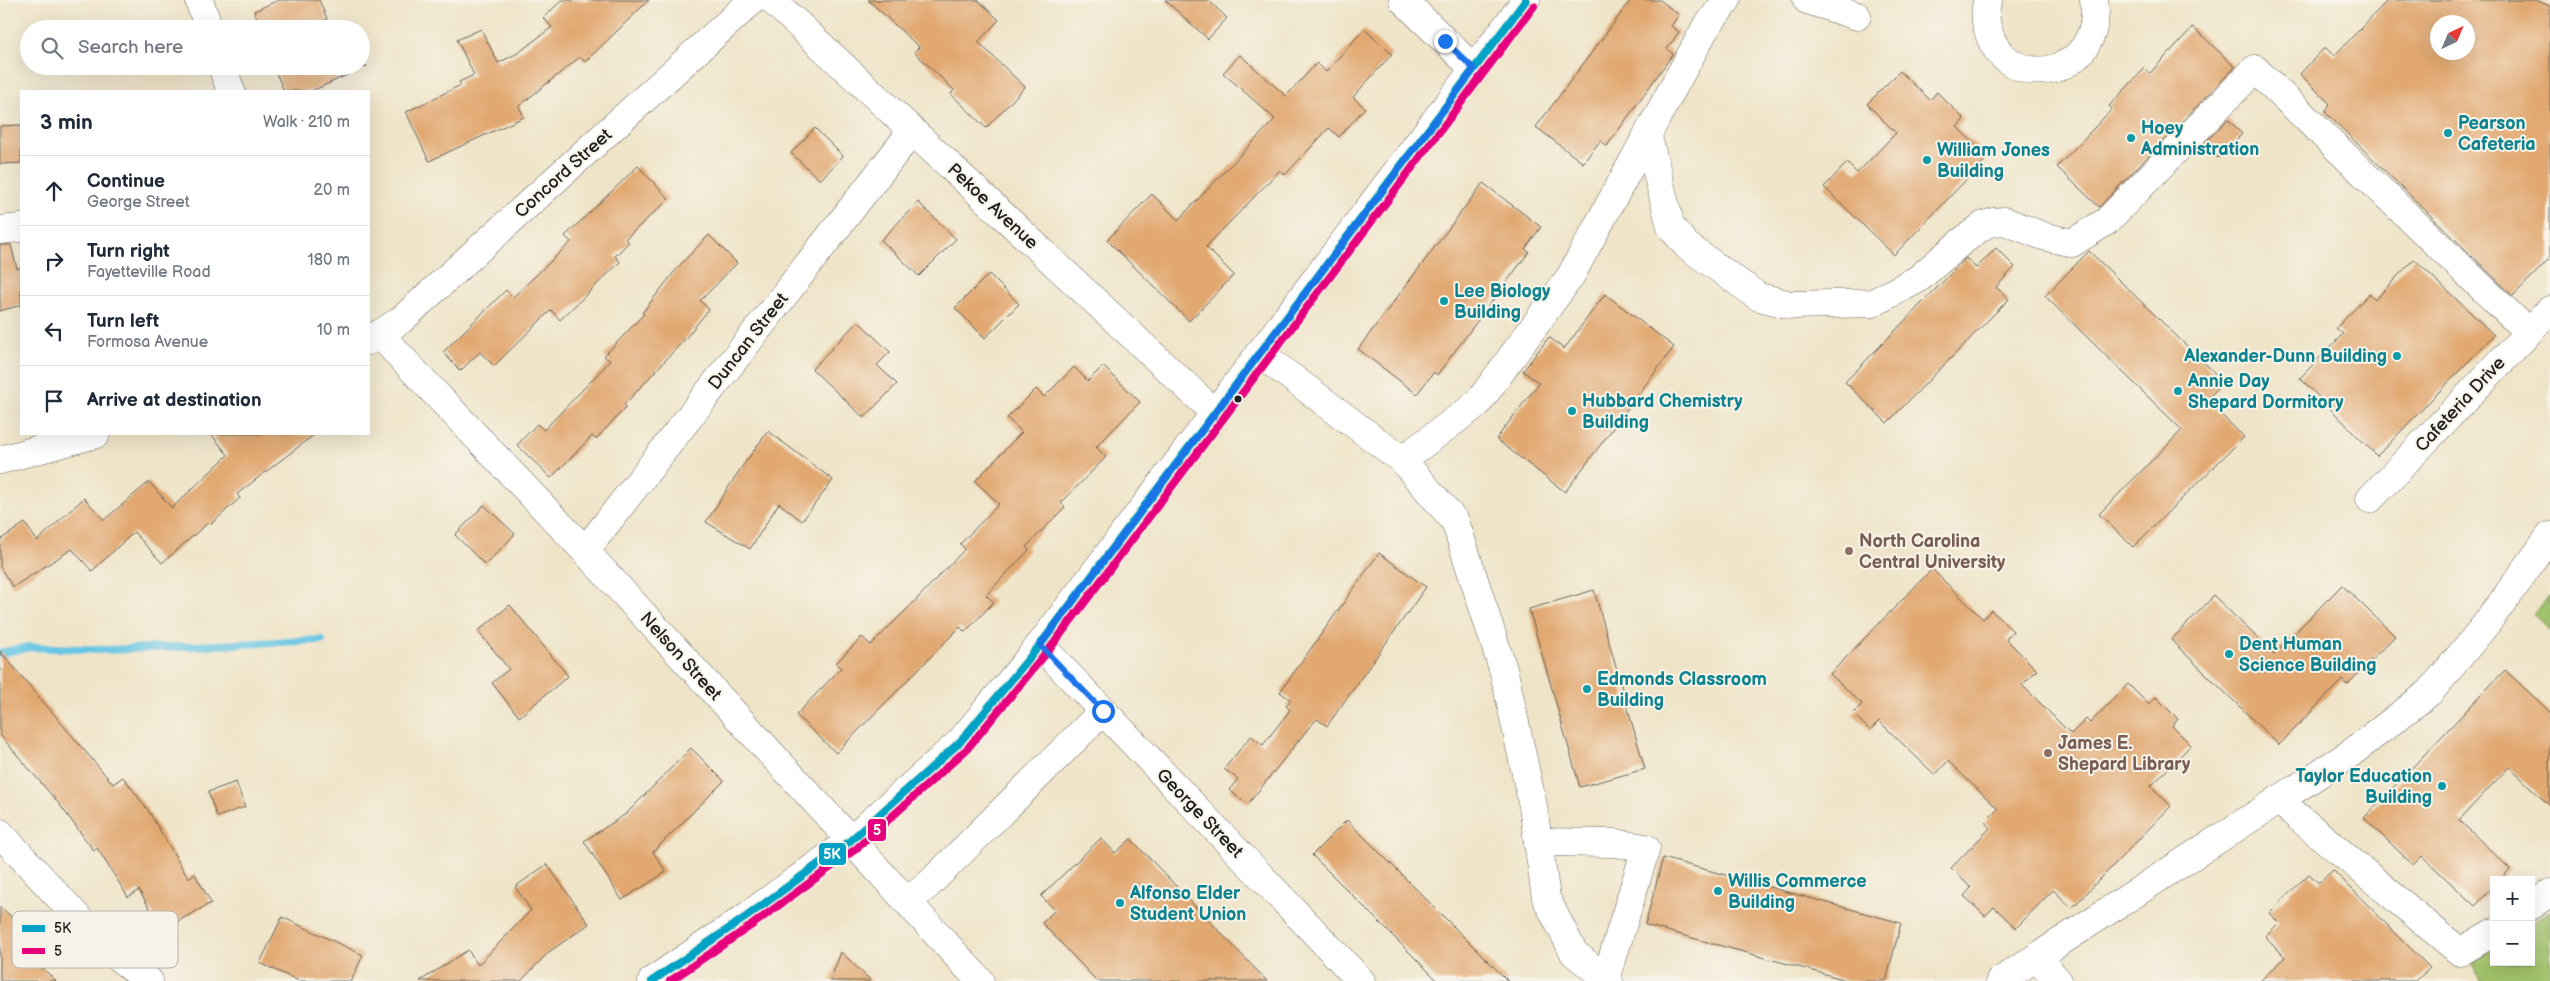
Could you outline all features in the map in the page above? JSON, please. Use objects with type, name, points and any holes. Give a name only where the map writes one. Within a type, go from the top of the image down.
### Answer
[{"type":"street","points":[[199,0],[206,20]]},
{"type":"street","name":"Concord Street","points":[[374,338],[401,320],[753,0]]},
{"type":"street","name":"Pekoe Avenue","points":[[772,0],[1214,412]]},
{"type":"street","points":[[1403,0],[1474,69]]},
{"type":"street","points":[[652,981],[746,917],[850,841],[960,742],[1040,645],[1526,0]]},
{"type":"street","points":[[1402,460],[1478,403],[1570,277],[1648,137],[1705,29],[1727,0]]},
{"type":"street","points":[[1807,0],[1857,16]]},
{"type":"street","points":[[1988,0],[1986,21],[1990,37],[1999,51],[2019,65],[2043,70],[2059,67],[2074,60],[2085,48],[2093,33],[2096,17],[2094,0]]},
{"type":"street","points":[[1648,137],[1671,227],[1687,246],[1759,297],[1791,305],[1873,304],[1918,279],[1984,225],[2004,221],[2043,236],[2072,243],[2108,222],[2255,69],[2528,332]]},
{"type":"street","points":[[225,75],[231,90]]},
{"type":"street","name":"Duncan Street","points":[[585,551],[912,131]]},
{"type":"street","points":[[0,230],[20,228]]},
{"type":"street","name":"Cafeteria Drive","points":[[2370,499],[2550,310]]},
{"type":"street","name":"Nelson Street","points":[[374,338],[585,551],[980,981]]},
{"type":"street","points":[[1259,353],[1402,460],[1455,521],[1504,672],[1533,806],[1538,842],[1546,898],[1574,953],[1607,980],[1646,848],[1614,844],[1538,842]]},
{"type":"street","points":[[0,460],[92,435]]},
{"type":"street","points":[[2000,981],[2351,753],[2430,692],[2486,623],[2550,536]]},
{"type":"street","name":"George Street","points":[[1040,645],[1360,981]]},
{"type":"street","points":[[907,902],[928,885],[1103,711]]},
{"type":"street","points":[[2278,800],[2460,952],[2490,934]]},
{"type":"street","points":[[0,833],[72,911]]},
{"type":"street","points":[[2535,903],[2550,892]]},
{"type":"street","points":[[2038,957],[2058,981]]},
{"type":"street","points":[[131,968],[148,981]]},
{"type":"green space","points":[[2550,596],[2550,631],[2533,614]]},
{"type":"green space","points":[[2550,911],[2550,981],[2480,981],[2472,963],[2490,951],[2490,966],[2535,966],[2535,920]]},
{"type":"building","points":[[279,0],[319,0],[327,19],[258,20],[254,11]]},
{"type":"building","points":[[562,0],[649,0],[585,62],[580,57],[519,106],[524,117],[429,161],[406,112],[461,85],[459,82],[474,75],[457,40],[481,29],[498,63],[518,53],[552,27],[543,18]]},
{"type":"building","points":[[868,0],[978,0],[999,20],[978,42],[1025,87],[986,128],[951,94],[954,90],[914,52],[919,47]]},
{"type":"building","points":[[1165,0],[1208,0],[1227,18],[1208,39]]},
{"type":"building","points":[[1631,0],[1660,0],[1679,15],[1671,26],[1679,32],[1667,49],[1673,54],[1607,146],[1600,141],[1583,163],[1536,127]]},
{"type":"building","name":"Pearson Cafeteria","points":[[2388,0],[2536,0],[2550,6],[2550,258],[2513,296],[2325,112],[2330,104],[2300,74],[2325,47],[2334,56]]},
{"type":"building","name":"Hoey Administration","points":[[2193,27],[2235,67],[2099,207],[2057,167],[2112,109],[2109,106],[2145,68],[2150,73]]},
{"type":"building","points":[[1364,29],[1392,54],[1353,97],[1365,108],[1339,137],[1329,128],[1285,175],[1280,170],[1206,247],[1234,275],[1189,321],[1107,240],[1152,194],[1178,220],[1275,119],[1223,73],[1240,55],[1286,96],[1317,63],[1326,72]]},
{"type":"building","name":"William Jones Building","points":[[1900,71],[1930,100],[1937,92],[1964,119],[1957,127],[1988,157],[1894,255],[1824,187],[1847,163],[1857,173],[1896,133],[1867,104]]},
{"type":"building","points":[[277,75],[347,75],[314,90],[284,90]]},
{"type":"building","points":[[2228,119],[2242,134],[2218,158],[2204,144]]},
{"type":"building","points":[[20,125],[20,163],[0,164],[0,126]]},
{"type":"building","points":[[815,128],[843,156],[820,180],[791,153]]},
{"type":"building","points":[[638,166],[669,199],[625,239],[629,242],[615,256],[620,262],[560,320],[551,310],[494,366],[480,352],[460,371],[443,352],[506,290],[513,297],[571,242],[565,236]]},
{"type":"building","name":"Lee Biology Building","points":[[1483,183],[1541,227],[1525,249],[1529,252],[1437,375],[1434,372],[1417,394],[1358,349]]},
{"type":"building","points":[[918,202],[956,239],[919,276],[881,240]]},
{"type":"building","points":[[709,235],[737,263],[700,301],[709,309],[685,339],[624,405],[626,407],[596,439],[592,436],[551,478],[517,445],[537,424],[544,430],[610,361],[604,356],[644,314],[642,313],[679,266]]},
{"type":"building","points":[[0,245],[11,245],[17,269],[20,268],[20,305],[0,311]]},
{"type":"building","points":[[1996,248],[2015,267],[1996,287],[2009,299],[1887,423],[1845,382],[1966,258],[1976,268]]},
{"type":"building","name":"Annie Day Shepard Dormitory","points":[[2089,251],[2224,382],[2206,400],[2244,437],[2133,547],[2099,514],[2182,430],[2045,296]]},
{"type":"building","name":"Alexander-Dunn Building","points":[[2414,259],[2494,335],[2377,456],[2300,378],[2343,334],[2336,328],[2369,294],[2375,300]]},
{"type":"building","points":[[989,274],[1019,304],[985,338],[955,308]]},
{"type":"building","name":"Hubbard Chemistry Building","points":[[1605,294],[1674,347],[1565,492],[1496,439],[1539,383],[1523,371],[1549,337],[1564,349]]},
{"type":"building","points":[[858,321],[890,352],[877,365],[897,384],[864,418],[812,369]]},
{"type":"building","points":[[1103,366],[1140,402],[1096,447],[1106,457],[1061,503],[1065,507],[1026,547],[1029,550],[986,595],[994,602],[965,632],[960,627],[836,753],[796,715],[841,668],[836,663],[862,637],[871,645],[965,549],[960,544],[999,504],[975,481],[1022,432],[1007,418],[1036,389],[1044,397],[1074,367],[1088,381]]},
{"type":"building","points":[[768,431],[833,480],[802,521],[779,503],[750,549],[706,522]]},
{"type":"building","points":[[212,435],[314,435],[237,494],[240,498],[162,563],[134,532],[92,571],[72,549],[13,587],[0,567],[0,540],[25,523],[37,541],[84,498],[104,520],[149,482],[172,508],[228,455]]},
{"type":"building","points":[[484,505],[515,534],[485,565],[455,535]]},
{"type":"building","points":[[1379,553],[1426,587],[1327,726],[1317,719],[1248,804],[1229,790],[1238,779],[1224,769],[1251,736],[1263,745],[1290,710],[1286,706],[1291,700],[1280,692]]},
{"type":"building","name":"James E. Shepard Library","points":[[1932,569],[1983,619],[1991,610],[2013,631],[2006,639],[2037,670],[2022,685],[2071,734],[2086,719],[2090,723],[2128,684],[2148,704],[2156,697],[2178,719],[2172,726],[2191,745],[2151,786],[2171,806],[2072,908],[2053,890],[2016,928],[1994,907],[1985,916],[1964,896],[1971,888],[1951,868],[1990,828],[1985,822],[1998,809],[1948,761],[1935,775],[1879,721],[1870,730],[1853,714],[1862,704],[1830,674]]},
{"type":"building","name":"Dent Human Science Building","points":[[2342,585],[2395,636],[2347,685],[2342,680],[2279,745],[2171,640],[2214,596],[2274,654]]},
{"type":"building","name":"Edmonds Classroom Building","points":[[1594,590],[1645,769],[1580,787],[1529,609]]},
{"type":"building","points":[[510,605],[568,676],[519,717],[492,683],[509,669],[478,631]]},
{"type":"building","points":[[0,651],[113,784],[123,777],[148,810],[188,878],[195,874],[211,903],[178,921],[178,911],[151,911],[139,890],[128,897],[97,848],[94,851],[60,805],[0,735]]},
{"type":"building","name":"Taylor Education Building","points":[[2505,670],[2550,712],[2550,806],[2509,767],[2459,820],[2510,869],[2504,876],[2490,876],[2490,890],[2475,906],[2422,856],[2413,865],[2364,818]]},
{"type":"building","points":[[691,748],[724,781],[653,852],[666,872],[622,900],[584,841],[626,814]]},
{"type":"building","points":[[236,782],[245,807],[217,817],[208,792]]},
{"type":"building","points":[[1347,820],[1508,981],[1438,981],[1312,855]]},
{"type":"building","name":"Alfonso Elder Student Union","points":[[1101,838],[1115,853],[1131,839],[1267,981],[1097,981],[1042,923],[1055,910],[1041,896]]},
{"type":"building","name":"Willis Commerce Building","points":[[1663,858],[1901,923],[1886,981],[1850,981],[1645,925]]},
{"type":"building","points":[[547,864],[589,924],[549,952],[521,981],[420,981],[468,950],[478,965],[531,910],[515,887]]},
{"type":"building","points":[[2333,870],[2430,968],[2416,981],[2260,981],[2285,957],[2265,936],[2279,923],[2269,913],[2309,874],[2319,883]]},
{"type":"building","points":[[0,906],[12,917],[12,968],[42,968],[56,981],[0,981]]},
{"type":"building","points":[[282,917],[363,955],[351,981],[299,981],[260,963]]},
{"type":"building","points":[[841,952],[871,981],[830,981]]},
{"type":"waterway","points":[[0,653],[29,647],[107,650],[322,640]]},
{"type":"transit line","name":"5K","points":[[652,981],[746,917],[850,841],[960,742],[1040,645],[1526,0]]},
{"type":"transit line","name":"5","points":[[670,981],[752,925],[857,848],[967,749],[1048,651],[1534,6]]},
{"type":"place","name":"Pearson Cafeteria","points":[[2448,133]]},
{"type":"place","name":"Hoey Administration","points":[[2131,138]]},
{"type":"place","name":"William Jones Building","points":[[1927,160]]},
{"type":"place","name":"Lee Biology Building","points":[[1444,301]]},
{"type":"place","name":"Alexander-Dunn Building","points":[[2397,356]]},
{"type":"place","name":"Annie Day Shepard Dormitory","points":[[2178,391]]},
{"type":"place","name":"Hubbard Chemistry Building","points":[[1572,411]]},
{"type":"place","name":"North Carolina Central University","points":[[1849,551]]},
{"type":"place","name":"Dent Human Science Building","points":[[2229,654]]},
{"type":"place","name":"Edmonds Classroom Building","points":[[1587,689]]},
{"type":"place","name":"James E. Shepard Library","points":[[2048,753]]},
{"type":"place","name":"Taylor Education Building","points":[[2442,786]]},
{"type":"place","name":"Willis Commerce Building","points":[[1718,891]]},
{"type":"place","name":"Alfonso Elder Student Union","points":[[1120,903]]},
{"type":"route","points":[[1103,711],[1040,645],[1474,69],[1445,41]]}]
